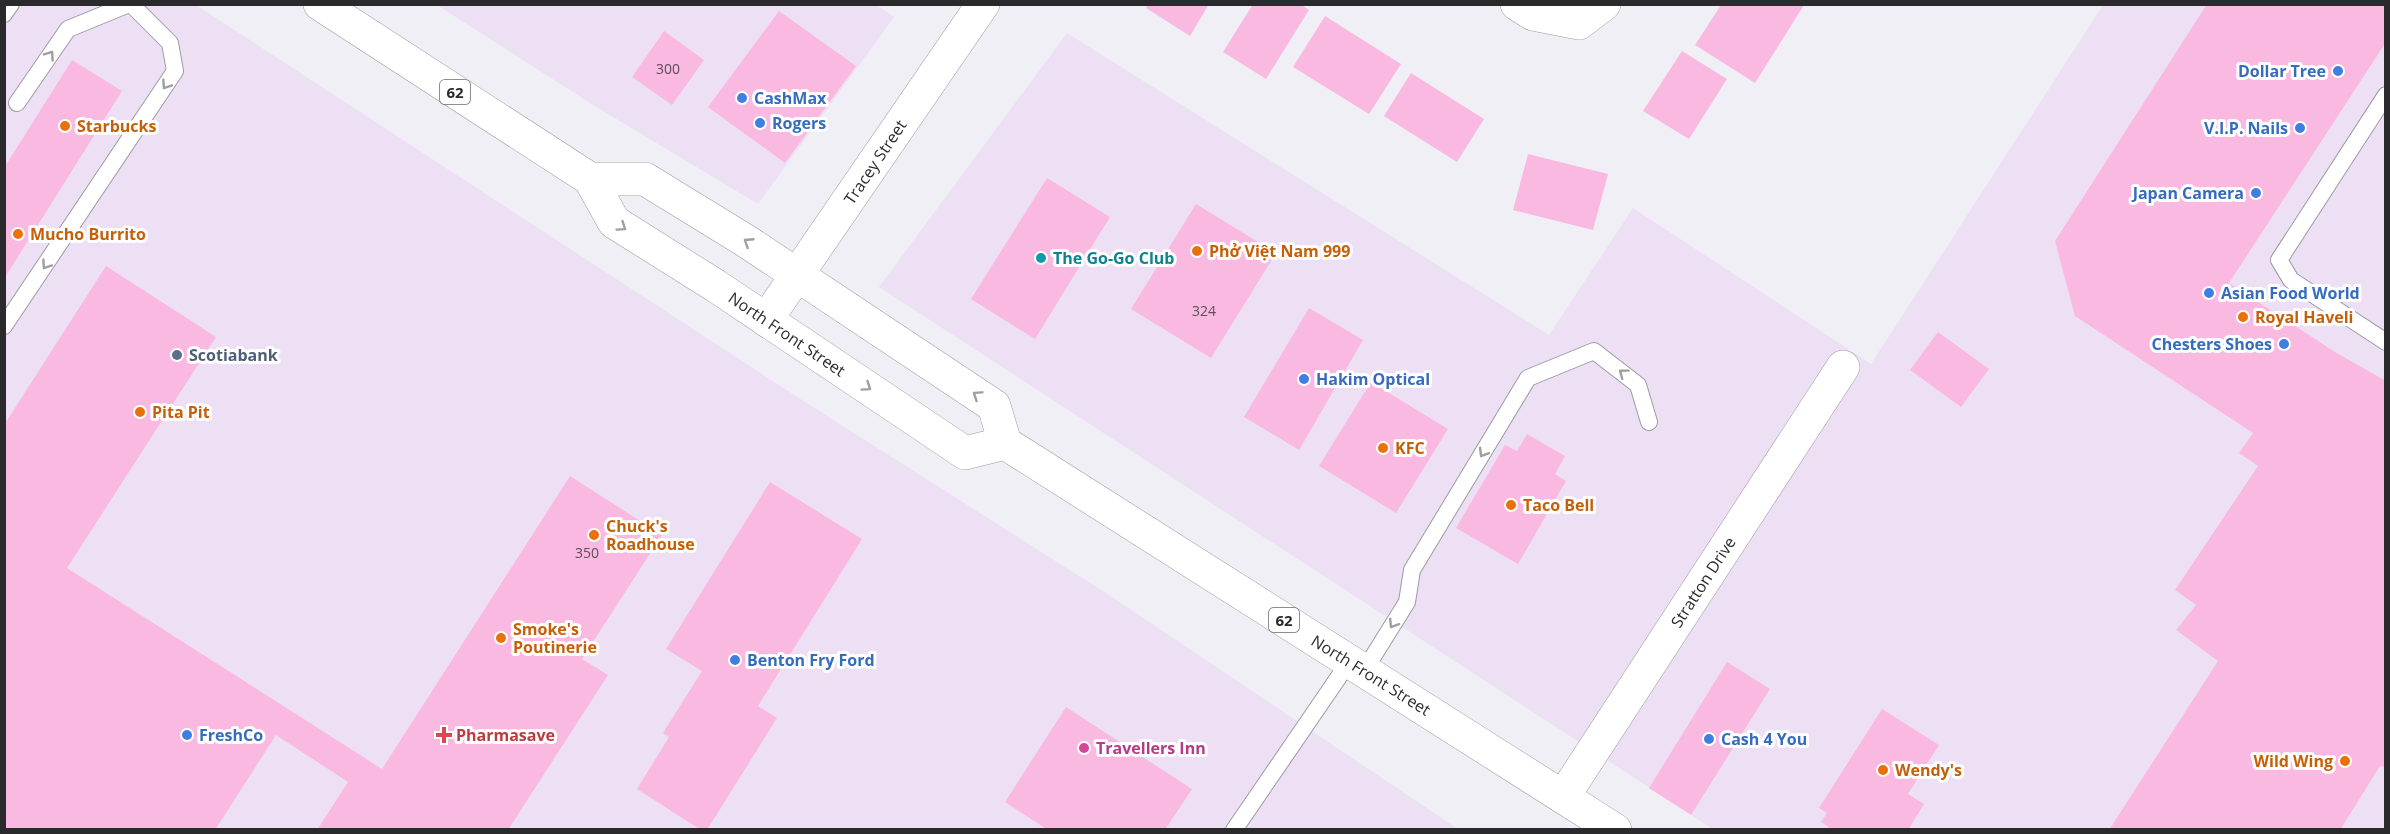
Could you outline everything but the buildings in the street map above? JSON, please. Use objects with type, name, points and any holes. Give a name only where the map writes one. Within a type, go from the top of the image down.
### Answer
[{"type":"main road","name":"North Front Street","points":[[320,4],[590,179],[614,222],[965,453],[1005,443],[1615,830]]},
{"type":"main road","name":"Tracey Street","points":[[766,320],[983,4]]},
{"type":"main road","points":[[1517,4],[1533,14],[1579,23],[1604,4]]},
{"type":"main road","points":[[590,179],[645,179],[746,241],[994,406],[1005,443]]},
{"type":"main road","name":"Stratton Drive","points":[[1563,797],[1843,367]]},
{"type":"lane","points":[[4,14],[11,4]]},
{"type":"lane","points":[[4,326],[176,71],[170,43],[130,4],[68,29],[17,103]]},
{"type":"lane","points":[[2385,94],[2279,260],[2291,280],[2385,342]]},
{"type":"lane","points":[[1234,830],[1407,602],[1412,570],[1528,378],[1594,351],[1638,385],[1649,423]]},
{"type":"shaded area","points":[[5,4],[196,5],[805,402],[1106,593],[1458,829],[5,830]]},
{"type":"shaded area","points":[[875,4],[894,17],[758,204],[593,105],[437,5]]},
{"type":"shaded area","points":[[2103,5],[2385,5],[2385,829],[1713,829],[879,287],[1067,33],[1549,335],[1633,208],[1871,364]]},
{"type":"place","name":"Dollar Tree","points":[[2338,71]]},
{"type":"place","name":"CashMax","points":[[742,98]]},
{"type":"place","name":"Rogers","points":[[760,123]]},
{"type":"place","name":"Starbucks","points":[[65,126]]},
{"type":"place","name":"V.I.P. Nails","points":[[2300,128]]},
{"type":"place","name":"Japan Camera","points":[[2256,193]]},
{"type":"place","name":"Mucho Burrito","points":[[18,234]]},
{"type":"place","name":"Phở Việt Nam 999","points":[[1197,251]]},
{"type":"place","name":"The Go-Go Club","points":[[1041,258]]},
{"type":"place","name":"Asian Food World","points":[[2209,293]]},
{"type":"place","name":"Royal Haveli","points":[[2243,317]]},
{"type":"place","name":"Chesters Shoes","points":[[2284,344]]},
{"type":"place","name":"Scotiabank","points":[[177,355]]},
{"type":"place","name":"Hakim Optical","points":[[1304,379]]},
{"type":"place","name":"Pita Pit","points":[[140,412]]},
{"type":"place","name":"KFC","points":[[1383,448]]},
{"type":"place","name":"Taco Bell","points":[[1511,505]]},
{"type":"place","name":"Chuck's Roadhouse","points":[[594,535]]},
{"type":"place","name":"Smoke's Poutinerie","points":[[501,638]]},
{"type":"place","name":"Benton Fry Ford","points":[[735,660]]},
{"type":"place","name":"FreshCo","points":[[187,735]]},
{"type":"place","name":"Pharmasave","points":[[444,735]]},
{"type":"place","name":"Cash 4 You","points":[[1709,739]]},
{"type":"place","name":"Travellers Inn","points":[[1084,748]]},
{"type":"place","name":"Wild Wing","points":[[2345,761]]},
{"type":"place","name":"Wendy's","points":[[1883,770]]}]
